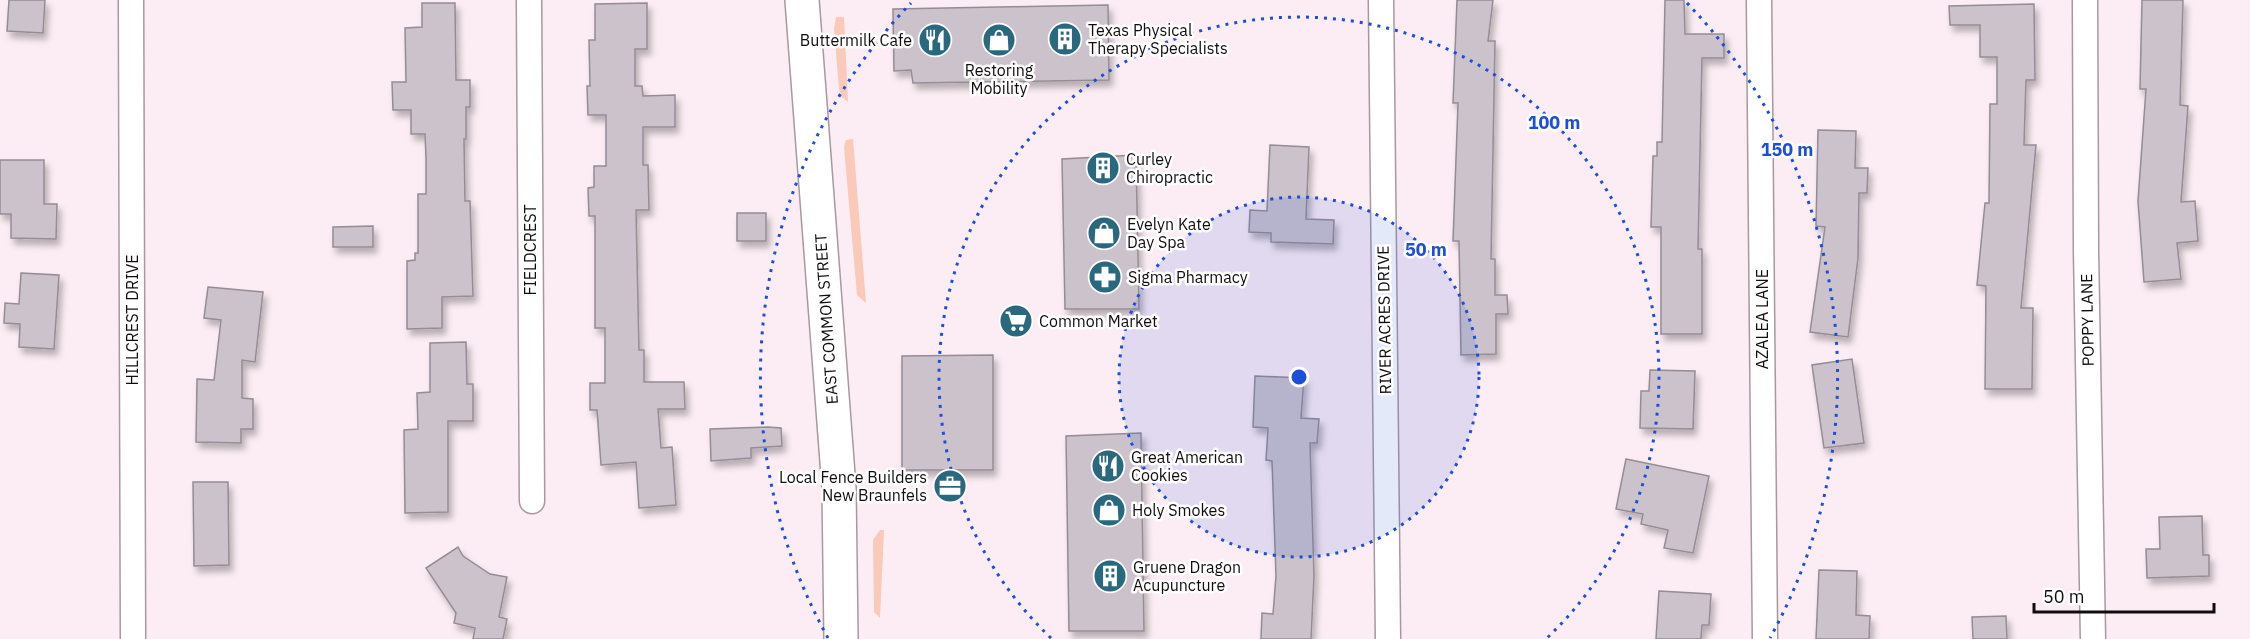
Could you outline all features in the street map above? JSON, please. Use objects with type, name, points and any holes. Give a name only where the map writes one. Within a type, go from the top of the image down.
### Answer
[{"type":"main road","name":"EAST COMMON STREET","points":[[801,0],[839,488],[841,639]]},
{"type":"street","name":"HILLCREST DRIVE","points":[[131,0],[133,639]]},
{"type":"street","name":"FIELDCREST","points":[[529,0],[532,501]]},
{"type":"street","name":"RIVER ACRES DRIVE","points":[[1381,0],[1388,639]]},
{"type":"street","name":"AZALEA LANE","points":[[1759,0],[1763,192],[1761,328],[1764,639]]},
{"type":"street","name":"POPPY LANE","points":[[2085,0],[2086,250],[2093,639]]},
{"type":"shaded area","points":[[836,17],[844,17],[848,102],[842,97],[839,89],[834,29]]},
{"type":"shaded area","points":[[853,139],[866,303],[857,295],[844,147],[846,140]]},
{"type":"shaded area","points":[[880,530],[884,530],[880,618],[874,612],[873,540]]},
{"type":"building","points":[[9,0],[45,0],[43,33],[7,31]]},
{"type":"building","points":[[1457,0],[1493,0],[1488,41],[1495,41],[1491,259],[1495,259],[1495,295],[1507,295],[1508,314],[1496,314],[1496,354],[1461,355],[1459,241],[1453,241],[1458,103],[1453,103]]},
{"type":"building","points":[[1665,0],[1684,0],[1685,34],[1724,34],[1724,58],[1702,58],[1698,249],[1702,249],[1702,334],[1661,334],[1661,227],[1651,227],[1653,156],[1657,156],[1657,142],[1662,142]]},
{"type":"building","points":[[2142,0],[2183,0],[2180,105],[2188,106],[2181,202],[2195,201],[2198,241],[2177,243],[2181,279],[2144,282],[2138,201],[2146,89],[2140,89]]},
{"type":"building","points":[[422,3],[455,3],[456,80],[470,80],[470,107],[466,107],[466,139],[464,139],[465,201],[470,201],[473,296],[442,297],[442,328],[407,329],[407,261],[415,260],[415,253],[418,253],[418,194],[426,194],[425,134],[411,134],[411,110],[393,110],[392,82],[406,82],[405,28],[422,27]]},
{"type":"building","points":[[647,3],[647,49],[635,49],[635,86],[642,86],[643,96],[675,95],[675,127],[643,127],[643,165],[648,165],[649,210],[636,210],[639,350],[644,350],[644,382],[684,382],[685,409],[658,409],[661,448],[672,447],[676,505],[639,508],[636,462],[601,465],[597,410],[590,410],[590,383],[605,383],[605,328],[595,328],[595,216],[589,216],[588,188],[594,187],[594,166],[606,166],[606,115],[588,115],[587,86],[590,86],[589,40],[595,40],[595,4]]},
{"type":"building","points":[[2034,4],[2035,80],[2026,80],[2024,145],[2036,145],[2021,308],[2033,308],[2032,389],[1985,389],[1986,286],[1977,285],[1985,203],[1989,203],[1990,104],[1997,104],[1997,57],[1980,57],[1980,25],[1950,25],[1949,6]]},
{"type":"building","points":[[1108,5],[1109,80],[913,83],[911,70],[894,71],[893,9]]},
{"type":"building","points":[[1818,130],[1856,131],[1855,168],[1868,168],[1867,193],[1859,193],[1858,258],[1848,337],[1810,332],[1825,227],[1816,226]]},
{"type":"building","points":[[1270,145],[1309,147],[1306,219],[1334,220],[1333,244],[1271,242],[1271,233],[1249,232],[1250,210],[1267,211]]},
{"type":"building","points":[[1136,155],[1139,309],[1065,309],[1062,159]]},
{"type":"building","points":[[0,160],[44,160],[44,204],[57,204],[56,239],[11,238],[11,214],[0,214]]},
{"type":"building","points":[[737,213],[766,213],[766,241],[737,241]]},
{"type":"building","points":[[373,226],[373,247],[333,247],[333,227]]},
{"type":"building","points":[[21,273],[59,275],[54,349],[19,347],[20,324],[4,323],[5,303],[19,304]]},
{"type":"building","points":[[208,287],[263,292],[255,362],[242,360],[242,398],[253,399],[253,429],[241,429],[241,443],[196,442],[197,379],[214,380],[221,320],[204,318]]},
{"type":"building","points":[[466,342],[467,384],[473,384],[473,421],[448,421],[448,512],[405,513],[404,430],[418,429],[417,393],[430,392],[430,343]]},
{"type":"building","points":[[993,355],[993,470],[902,470],[902,356]]},
{"type":"building","points":[[1852,359],[1864,443],[1824,448],[1812,365]]},
{"type":"building","points":[[1650,370],[1695,371],[1693,429],[1640,428],[1641,391],[1649,391]]},
{"type":"building","points":[[1255,376],[1304,378],[1301,418],[1319,419],[1317,443],[1310,443],[1314,576],[1311,639],[1261,639],[1262,613],[1273,614],[1276,576],[1272,461],[1266,460],[1268,428],[1253,427]]},
{"type":"building","points":[[781,428],[782,446],[751,448],[751,458],[711,461],[710,429]]},
{"type":"building","points":[[1141,433],[1144,631],[1069,631],[1066,436]]},
{"type":"building","points":[[1626,459],[1709,476],[1693,553],[1664,548],[1668,530],[1641,524],[1643,514],[1616,509]]},
{"type":"building","points":[[193,482],[228,482],[229,565],[194,566]]},
{"type":"building","points":[[2202,516],[2203,555],[2209,555],[2209,576],[2147,578],[2146,549],[2160,549],[2159,517]]},
{"type":"building","points":[[458,547],[463,556],[490,574],[507,577],[499,617],[507,619],[503,639],[473,639],[475,628],[454,623],[456,613],[426,568]]},
{"type":"building","points":[[1819,570],[1857,571],[1856,615],[1870,616],[1869,639],[1816,639]]},
{"type":"building","points":[[1659,591],[1711,594],[1709,625],[1702,625],[1701,639],[1656,639]]},
{"type":"building","points":[[2006,616],[2007,639],[1973,639],[1972,617]]},
{"type":"place","name":"Texas Physical Therapy Specialists","points":[[1065,39]]},
{"type":"place","name":"Buttermilk Cafe","points":[[935,40]]},
{"type":"place","name":"Restoring Mobility","points":[[999,40]]},
{"type":"place","name":"Curley Chiropractic","points":[[1103,168]]},
{"type":"place","name":"Evelyn Kate Day Spa","points":[[1104,233]]},
{"type":"place","name":"Sigma Pharmacy","points":[[1105,277]]},
{"type":"place","name":"Common Market","points":[[1016,321]]},
{"type":"place","name":"Great American Cookies","points":[[1108,466]]},
{"type":"place","name":"Local Fence Builders New Braunfels","points":[[950,486]]},
{"type":"place","name":"Holy Smokes","points":[[1109,510]]},
{"type":"place","name":"Gruene Dragon Acupuncture","points":[[1110,576]]}]
